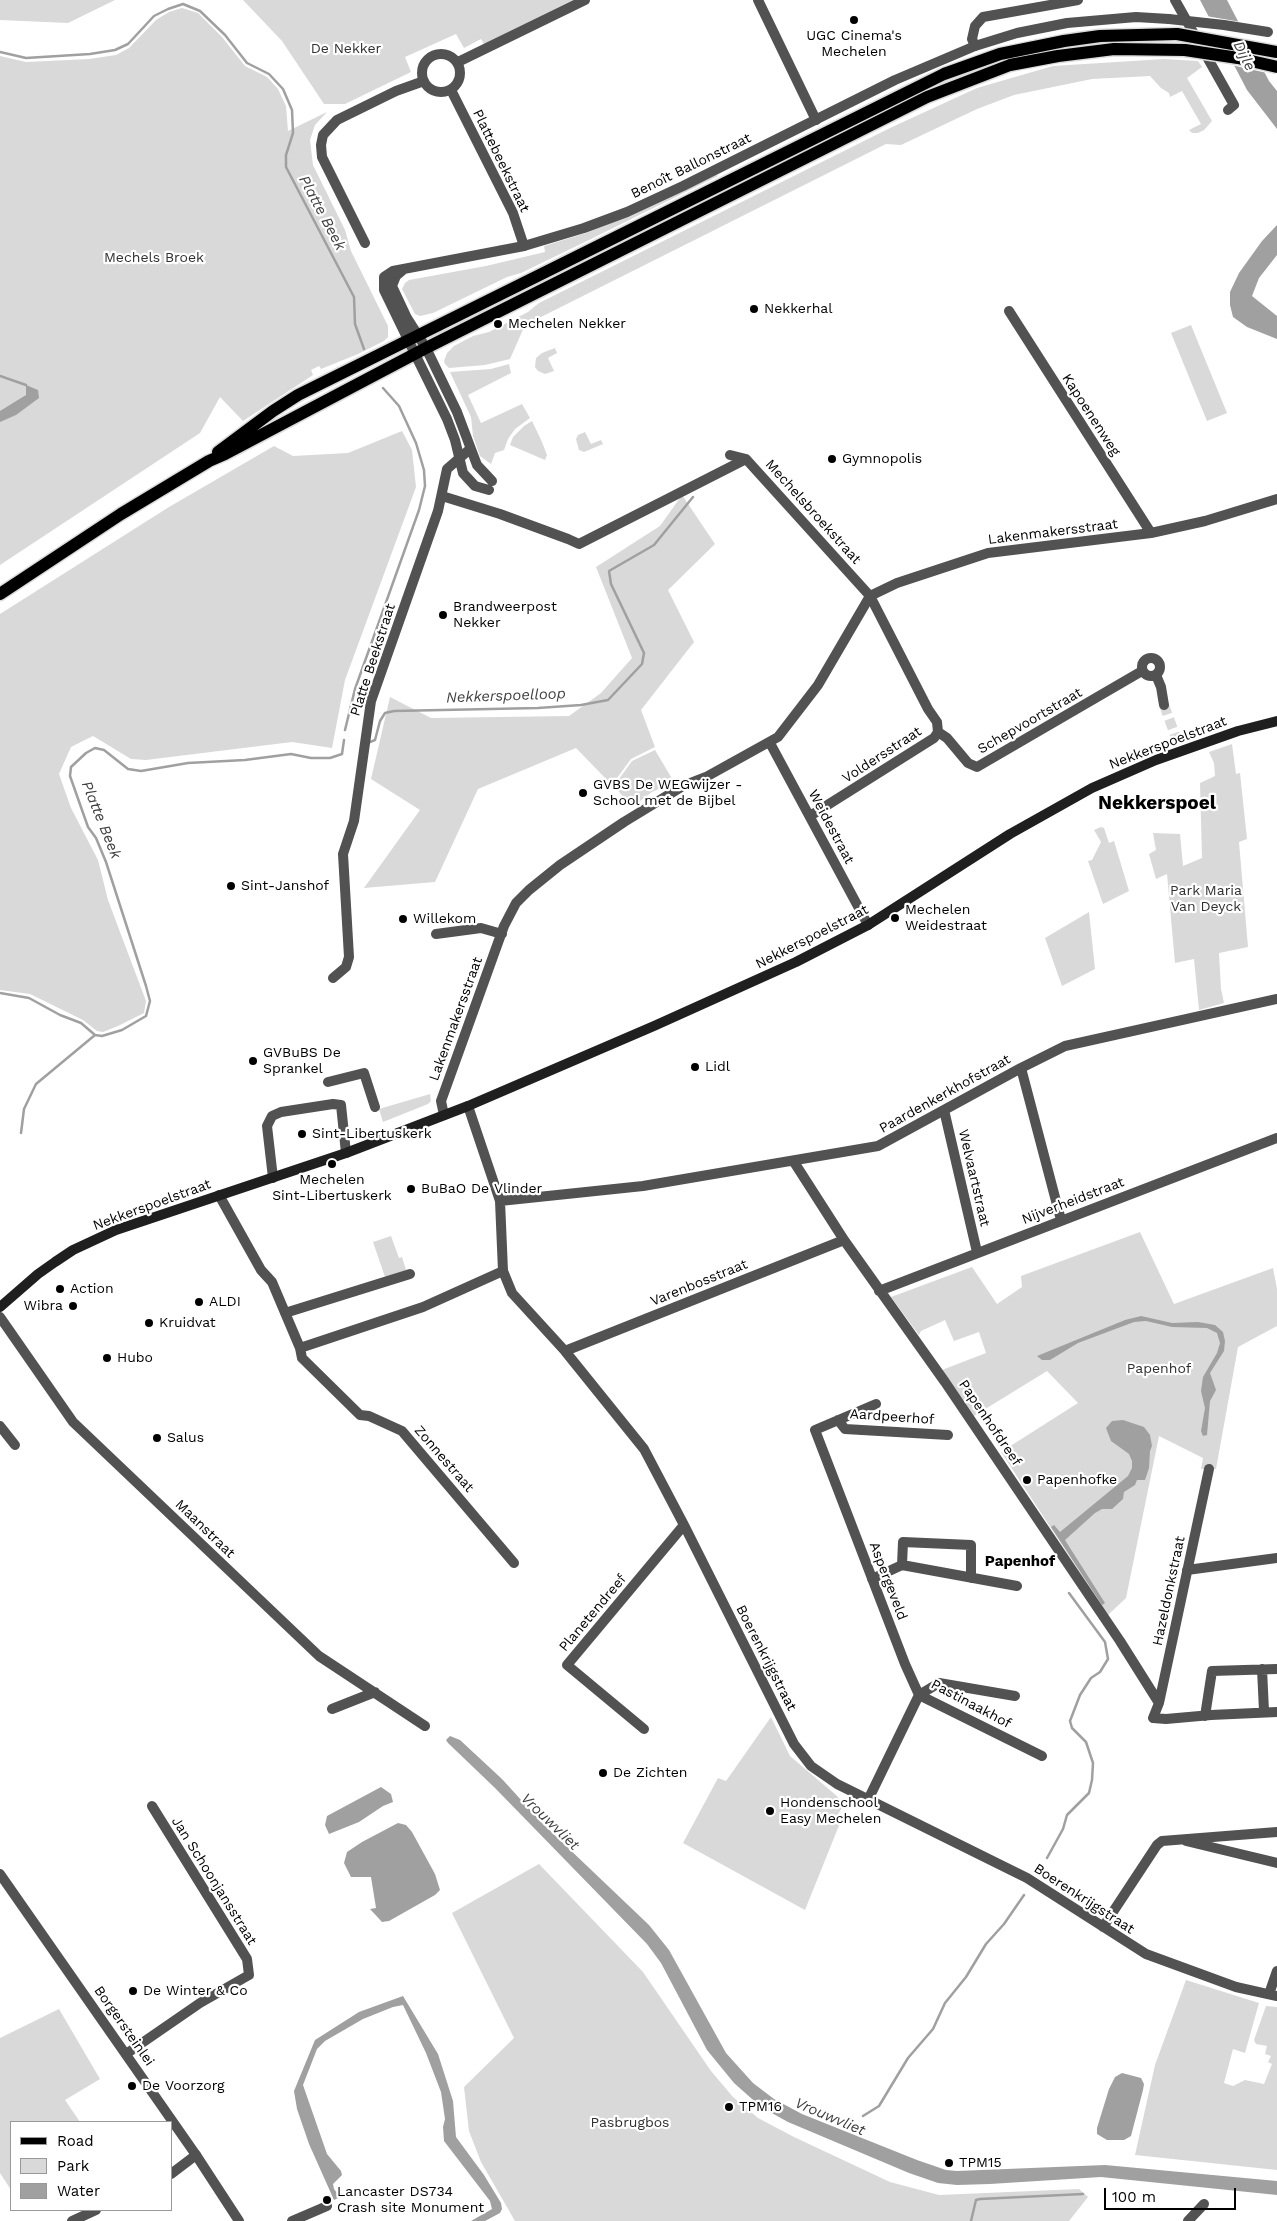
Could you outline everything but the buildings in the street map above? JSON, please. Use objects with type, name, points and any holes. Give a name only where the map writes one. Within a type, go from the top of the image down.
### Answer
[{"type":"main road","points":[[209,461],[223,448],[298,395],[944,74],[1000,54],[1064,41],[1110,36],[1177,34],[1277,52]]},
{"type":"main road","points":[[0,594],[121,514],[209,461],[226,454],[421,351],[918,102],[946,90],[1010,65],[1058,56],[1114,49],[1185,50],[1238,58],[1277,67]]},
{"type":"main road","name":"Nekkerspoelstraat","points":[[0,1307],[38,1274],[73,1250],[116,1230],[346,1153],[468,1106],[690,1010],[796,962],[868,925],[1010,834],[1092,788],[1180,747],[1277,721]]},
{"type":"street","points":[[458,62],[585,0]]},
{"type":"street","points":[[758,0],[816,120]]},
{"type":"street","points":[[975,46],[972,39],[976,26],[983,17],[1078,0]]},
{"type":"street","points":[[1175,0],[1231,108]]},
{"type":"street","name":"Benoît Ballonstraat","points":[[413,339],[382,283],[387,274],[393,270],[524,246],[584,228],[634,208],[895,80],[975,46],[1017,33],[1067,23],[1136,17],[1224,25],[1270,33]]},
{"type":"street","points":[[448,55],[458,62],[461,74],[460,80],[451,90],[437,92],[427,86],[422,71],[424,64],[432,56],[448,55]]},
{"type":"street","points":[[365,243],[322,156],[321,145],[323,135],[336,120],[396,91],[424,81]]},
{"type":"street","name":"Plattebeekstraat","points":[[451,90],[513,214],[524,246]]},
{"type":"street","name":"Kapoenenweg","points":[[1009,311],[1151,533]]},
{"type":"street","points":[[413,339],[421,351],[458,412],[476,465],[490,486],[475,486],[468,481],[463,473],[447,419],[421,351]]},
{"type":"street","name":"Platte Beekstraat","points":[[334,978],[346,967],[349,957],[343,854],[354,821],[371,701],[442,496],[447,468],[470,449]]},
{"type":"street","name":"Mechelsbroekstraat","points":[[730,455],[746,459],[870,596]]},
{"type":"street","points":[[442,496],[500,514],[568,538],[579,544],[746,459]]},
{"type":"street","name":"Lakenmakersstraat","points":[[444,1115],[441,1101],[502,934],[516,903],[560,865],[624,822],[683,786],[706,777],[770,743],[778,736],[818,684],[870,596],[897,583],[988,553],[1151,533],[1205,521],[1277,499]]},
{"type":"street","name":"Voldersstraat","points":[[810,816],[934,738],[938,732],[937,722],[928,710],[870,596]]},
{"type":"street","name":"Schepvoortstraat","points":[[938,732],[947,738],[968,762],[978,767],[1142,670],[1143,661],[1148,658],[1154,658],[1159,662],[1160,668],[1156,675],[1161,687],[1164,705]]},
{"type":"street","points":[[1142,670],[1146,676],[1156,675]]},
{"type":"street","name":"Weidestraat","points":[[770,743],[868,925]]},
{"type":"street","points":[[436,934],[481,928],[502,934]]},
{"type":"street","name":"Paardenkerkhofstraat","points":[[500,1201],[643,1186],[746,1168],[794,1162],[878,1146],[1065,1046],[1277,998]]},
{"type":"street","points":[[1021,1068],[1061,1220]]},
{"type":"street","points":[[328,1082],[364,1073],[375,1107]]},
{"type":"street","points":[[273,1178],[267,1126],[272,1116],[281,1112],[333,1104],[341,1105],[346,1153]]},
{"type":"street","name":"Boerenkrijgstraat","points":[[468,1106],[500,1201],[503,1271],[512,1293],[565,1352],[644,1449],[794,1744],[811,1766],[837,1784],[1028,1878],[1102,1928],[1146,1954],[1236,1987],[1273,1995]]},
{"type":"street","name":"Welvaartstraat","points":[[944,1110],[977,1252]]},
{"type":"street","name":"Nijverheidstraat","points":[[879,1291],[1277,1138]]},
{"type":"street","name":"Papenhofdreef","points":[[794,1162],[844,1240],[945,1382],[1120,1641],[1159,1703]]},
{"type":"street","name":"Zonnestraat","points":[[219,1195],[261,1270],[272,1282],[300,1348],[302,1358],[360,1415],[368,1416],[402,1431],[514,1562]]},
{"type":"street","name":"Varenbosstraat","points":[[565,1352],[844,1240]]},
{"type":"street","points":[[300,1348],[423,1306],[503,1271]]},
{"type":"street","points":[[285,1313],[410,1274]]},
{"type":"street","name":"Maanstraat","points":[[0,1317],[73,1422],[319,1656],[425,1726]]},
{"type":"street","name":"Aspergeveld","points":[[876,1404],[815,1430],[905,1664],[919,1695]]},
{"type":"street","name":"Aardpeerhof","points":[[838,1420],[845,1429],[948,1435]]},
{"type":"street","points":[[0,1426],[15,1445]]},
{"type":"street","name":"Hazeldonkstraat","points":[[1206,1716],[1153,1718],[1159,1703],[1209,1469]]},
{"type":"street","name":"Planetendreef","points":[[644,1728],[568,1665],[684,1525]]},
{"type":"street","points":[[902,1565],[903,1542],[972,1545],[971,1578]]},
{"type":"street","points":[[1187,1570],[1277,1558]]},
{"type":"street","points":[[872,1579],[902,1565],[1018,1586]]},
{"type":"street","points":[[1262,1669],[1264,1712]]},
{"type":"street","points":[[1277,1669],[1212,1671],[1206,1716],[1277,1712]]},
{"type":"street","name":"Pastinaakhof","points":[[919,1695],[939,1683],[1015,1696]]},
{"type":"street","points":[[332,1709],[374,1692]]},
{"type":"street","points":[[868,1800],[919,1695]]},
{"type":"street","name":"Pastinaakhof","points":[[919,1695],[1042,1756]]},
{"type":"street","name":"Jan Schoonjansstraat","points":[[126,2054],[200,2003],[249,1975],[247,1959],[152,1806]]},
{"type":"street","points":[[1102,1928],[1157,1845],[1162,1841],[1277,1832]]},
{"type":"street","points":[[1177,1839],[1277,1863]]},
{"type":"street","name":"Borgersteinlei","points":[[0,1874],[126,2054],[239,2221]]},
{"type":"street","points":[[1273,1995],[1277,1971]]},
{"type":"street","points":[[172,2173],[196,2156]]},
{"type":"street","points":[[1188,2221],[1204,2204]]},
{"type":"street","points":[[292,2221],[328,2206]]},
{"type":"street","points":[[72,2221],[94,2211]]},
{"type":"green space","points":[[0,0],[115,0],[68,23],[0,20]]},
{"type":"green space","name":"De Nekker","points":[[243,0],[573,0],[484,44],[481,39],[464,48],[456,34],[405,57],[411,72],[345,104],[324,104],[282,41]]},
{"type":"green space","name":"Mechels Broek","points":[[182,8],[198,13],[222,37],[245,66],[267,77],[278,89],[286,106],[288,131],[327,112],[315,125],[310,140],[313,165],[345,230],[351,251],[388,326],[388,337],[384,341],[358,354],[321,369],[319,366],[311,370],[313,375],[243,421],[220,397],[200,433],[0,565],[0,56],[26,62],[89,59],[116,55],[129,48],[156,20],[169,12]]},
{"type":"green space","points":[[1164,59],[1198,61],[1202,67],[1187,78],[1212,121],[1204,130],[1192,133],[1189,130],[1201,124],[1182,91],[1170,97],[1169,93],[1161,88],[1150,76],[1092,79],[1014,95],[977,109],[901,145],[886,144],[525,325],[510,359],[485,365],[449,368],[445,364],[444,361],[447,353],[454,346],[473,336],[489,332],[528,312],[539,303],[890,128],[977,88],[1053,66]]},
{"type":"green space","points":[[717,175],[589,240],[433,313],[420,316],[415,314],[402,289],[409,280],[486,266],[545,252],[544,246],[586,233],[629,216]]},
{"type":"green space","points":[[1191,325],[1227,413],[1207,421],[1171,333]]},
{"type":"green space","points":[[555,348],[557,353],[548,358],[554,371],[545,374],[538,371],[535,367],[536,358],[542,353]]},
{"type":"green space","points":[[509,364],[511,373],[468,395],[481,423],[522,404],[530,418],[515,429],[508,439],[504,450],[495,453],[491,464],[480,456],[473,436],[471,417],[450,372],[491,369]]},
{"type":"green space","points":[[532,421],[547,455],[545,460],[510,445],[513,437]]},
{"type":"green space","points":[[402,431],[412,450],[416,487],[345,680],[332,748],[292,742],[146,760],[131,759],[93,736],[71,747],[59,774],[71,808],[98,860],[108,900],[146,1001],[144,1013],[103,1032],[97,1031],[83,1020],[30,994],[0,990],[0,614],[169,507],[274,446],[293,456],[348,453]]},
{"type":"green space","points":[[585,432],[591,444],[601,440],[603,444],[584,452],[579,450],[576,439],[578,435]]},
{"type":"green space","points":[[682,495],[715,544],[668,590],[694,642],[641,710],[655,747],[631,759],[612,785],[576,748],[478,789],[435,882],[364,888],[420,810],[371,779],[390,697],[431,718],[569,716],[601,693],[632,658],[596,567],[660,526]]},
{"type":"green space","name":"Park Maria Van Deyck","points":[[1232,744],[1236,774],[1240,773],[1247,839],[1239,842],[1248,947],[1219,953],[1221,989],[1224,1003],[1199,1010],[1194,959],[1175,963],[1167,874],[1156,879],[1149,854],[1156,850],[1153,833],[1180,834],[1183,866],[1202,858],[1200,783],[1215,776],[1214,763],[1209,752]]},
{"type":"green space","points":[[655,750],[674,782],[652,792],[632,807],[614,786],[632,761]]},
{"type":"green space","points":[[1101,827],[1104,828],[1109,843],[1114,841],[1129,891],[1103,904],[1088,861],[1092,860],[1101,842],[1094,830]]},
{"type":"green space","points":[[1089,912],[1095,969],[1062,986],[1045,938]]},
{"type":"green space","points":[[430,1094],[431,1101],[428,1104],[383,1122],[379,1109]]},
{"type":"green space","name":"Papenhof","points":[[1140,1232],[1174,1304],[1273,1268],[1277,1289],[1277,1326],[1238,1347],[1216,1469],[1201,1469],[1203,1458],[1159,1436],[1126,1598],[1108,1615],[1001,1452],[1078,1403],[1047,1371],[974,1416],[942,1370],[986,1353],[979,1332],[954,1341],[945,1320],[921,1331],[919,1335],[891,1297],[972,1267],[997,1304],[1022,1287],[1021,1276]]},
{"type":"green space","points":[[391,1236],[399,1258],[402,1257],[406,1270],[385,1277],[373,1242]]},
{"type":"green space","name":"Hondenschool Easy Mechelen","points":[[771,1717],[790,1756],[838,1797],[838,1800],[845,1802],[835,1820],[840,1823],[805,1910],[683,1843],[718,1778],[726,1781]]},
{"type":"green space","name":"Pasbrugbos","points":[[539,1864],[643,1972],[711,2071],[733,2097],[758,2118],[890,2182],[939,2195],[1079,2189],[1088,2197],[1069,2221],[515,2221],[481,2162],[469,2131],[464,2087],[514,2038],[452,1913]]},
{"type":"green space","points":[[1186,1980],[1259,2003],[1245,2053],[1233,2049],[1224,2083],[1233,2086],[1245,2080],[1264,2084],[1272,2064],[1268,2062],[1271,2056],[1265,2054],[1267,2046],[1256,2044],[1254,2040],[1266,2006],[1277,2007],[1277,2170],[1135,2155],[1155,2065]]},
{"type":"green space","points":[[59,2009],[100,2079],[65,2100],[79,2121],[10,2121],[10,2188],[0,2173],[0,2038]]},
{"type":"water","name":"Dijle","points":[[1200,0],[1227,0],[1269,81],[1277,91],[1277,129],[1247,90]]},
{"type":"water","points":[[1277,225],[1277,255],[1259,278],[1252,296],[1277,316],[1277,339],[1247,327],[1233,317],[1230,305],[1230,292],[1239,273],[1262,241]]},
{"type":"water","points":[[26,385],[38,390],[39,398],[16,415],[0,422],[0,411],[26,395]]},
{"type":"water","points":[[1141,1316],[1172,1323],[1198,1322],[1215,1325],[1223,1332],[1225,1341],[1224,1351],[1210,1373],[1216,1390],[1210,1401],[1207,1435],[1203,1436],[1201,1431],[1205,1408],[1201,1391],[1203,1377],[1217,1353],[1220,1343],[1217,1333],[1207,1328],[1172,1327],[1146,1321],[1134,1322],[1078,1343],[1050,1360],[1042,1360],[1037,1356],[1125,1320]]},
{"type":"water","points":[[1123,1420],[1144,1427],[1150,1435],[1152,1446],[1145,1480],[1137,1480],[1135,1485],[1124,1492],[1123,1499],[1112,1509],[1102,1509],[1095,1513],[1065,1540],[1105,1603],[1102,1605],[1051,1527],[1054,1525],[1060,1532],[1128,1476],[1132,1468],[1129,1454],[1111,1441],[1106,1428],[1112,1421]]},
{"type":"water","name":"Vrouwvliet","points":[[450,1736],[460,1740],[502,1779],[543,1824],[649,1925],[669,1950],[726,2053],[753,2083],[774,2099],[802,2114],[946,2170],[1105,2165],[1277,2181],[1277,2195],[1101,2177],[990,2184],[957,2185],[938,2183],[909,2173],[788,2122],[761,2107],[734,2083],[707,2050],[661,1963],[647,1944],[495,1788],[448,1743],[446,1740]]},
{"type":"water","points":[[381,1787],[391,1794],[393,1802],[383,1806],[359,1822],[329,1834],[325,1825],[327,1816]]},
{"type":"water","points":[[398,1823],[406,1825],[412,1832],[435,1874],[440,1890],[435,1895],[389,1921],[382,1922],[370,1909],[376,1908],[371,1877],[351,1877],[344,1863],[347,1852]]},
{"type":"water","points":[[403,1996],[438,2054],[453,2101],[456,2137],[484,2175],[501,2203],[502,2209],[500,2213],[485,2221],[471,2221],[492,2209],[490,2201],[444,2141],[443,2127],[445,2119],[441,2092],[426,2053],[403,2005],[363,2019],[325,2041],[317,2049],[303,2085],[327,2154],[341,2171],[342,2175],[333,2184],[340,2197],[334,2200],[309,2144],[297,2109],[294,2091],[315,2040],[359,2012]]},
{"type":"water","points":[[1122,2073],[1141,2078],[1144,2084],[1143,2090],[1131,2136],[1124,2140],[1107,2140],[1097,2134],[1097,2128],[1109,2089],[1115,2077]]},
{"type":"pier","points":[[1206,16],[1241,22],[1267,73],[1231,65]]},
{"type":"waterway","name":"Platte Beek","points":[[0,52],[26,58],[90,54],[115,50],[128,44],[154,16],[168,9],[183,4],[200,11],[225,35],[247,63],[269,74],[283,89],[292,110],[293,133],[286,155],[286,167],[354,297],[355,324],[364,349]]},
{"type":"waterway","name":"Vrouwvliet","points":[[0,376],[26,385]]},
{"type":"waterway","name":"Platte Beek","points":[[345,730],[355,689],[419,510],[425,486],[424,470],[416,443],[399,406],[383,388]]},
{"type":"waterway","name":"Nekkerspoelloop","points":[[370,742],[375,740],[380,721],[385,713],[394,711],[538,708],[581,705],[608,700],[642,664],[644,653],[611,584],[609,571],[654,545],[693,497]]},
{"type":"waterway","name":"Platte Beek","points":[[0,993],[29,998],[60,1015],[81,1023],[95,1035],[102,1036],[122,1030],[146,1016],[150,1001],[146,986],[106,862],[96,838],[88,827],[70,776],[71,767],[86,753],[95,748],[104,750],[128,769],[141,771],[188,763],[245,760],[291,754],[311,758],[330,758],[342,754],[344,740]]},
{"type":"waterway","points":[[21,1133],[24,1109],[36,1084],[95,1035]]},
{"type":"waterway","points":[[1047,1858],[1063,1829],[1067,1815],[1089,1793],[1093,1763],[1086,1742],[1072,1728],[1070,1721],[1080,1695],[1091,1678],[1100,1672],[1108,1659],[1105,1642],[1069,1593]]},
{"type":"waterway","points":[[863,2116],[879,2106],[908,2058],[933,2029],[945,2003],[966,1977],[986,1944],[1004,1924],[1024,1895]]},
{"type":"waterway","points":[[971,2221],[976,2200],[980,2199],[1083,2194]]},
{"type":"tunnel","points":[[1164,705],[1178,743]]},
{"type":"place","name":"UGC Cinema's Mechelen","points":[[854,20]]},
{"type":"place","name":"Nekkerhal","points":[[754,309]]},
{"type":"place","name":"Mechelen Nekker","points":[[498,324]]},
{"type":"place","name":"Gymnopolis","points":[[832,459]]},
{"type":"place","name":"Brandweerpost Nekker","points":[[443,615]]},
{"type":"place","name":"GVBS De WEGwijzer - School met de Bijbel","points":[[583,793]]},
{"type":"place","name":"Sint-Janshof","points":[[231,886]]},
{"type":"place","name":"Mechelen Weidestraat","points":[[895,918]]},
{"type":"place","name":"Willekom","points":[[403,919]]},
{"type":"place","name":"GVBuBS De Sprankel","points":[[253,1061]]},
{"type":"place","name":"Lidl","points":[[695,1067]]},
{"type":"place","name":"Sint-Libertuskerk","points":[[302,1134]]},
{"type":"place","name":"Mechelen Sint-Libertuskerk","points":[[332,1164]]},
{"type":"place","name":"BuBaO De Vlinder","points":[[411,1189]]},
{"type":"place","name":"Action","points":[[60,1289]]},
{"type":"place","name":"ALDI","points":[[199,1302]]},
{"type":"place","name":"Wibra","points":[[73,1306]]},
{"type":"place","name":"Kruidvat","points":[[149,1323]]},
{"type":"place","name":"Hubo","points":[[107,1358]]},
{"type":"place","name":"Salus","points":[[157,1438]]},
{"type":"place","name":"Papenhofke","points":[[1027,1480]]},
{"type":"place","name":"De Zichten","points":[[603,1773]]},
{"type":"place","name":"Hondenschool Easy Mechelen","points":[[770,1811]]},
{"type":"place","name":"De Winter & Co","points":[[133,1991]]},
{"type":"place","name":"De Voorzorg","points":[[132,2086]]},
{"type":"place","name":"TPM16","points":[[729,2107]]},
{"type":"place","name":"TPM15","points":[[949,2163]]},
{"type":"place","name":"Lancaster DS734 Crash site Monument","points":[[327,2200]]},
{"type":"district","name":"Nekkerspoel","points":[[1157,803]]},
{"type":"district","name":"Papenhof","points":[[1020,1562]]}]
